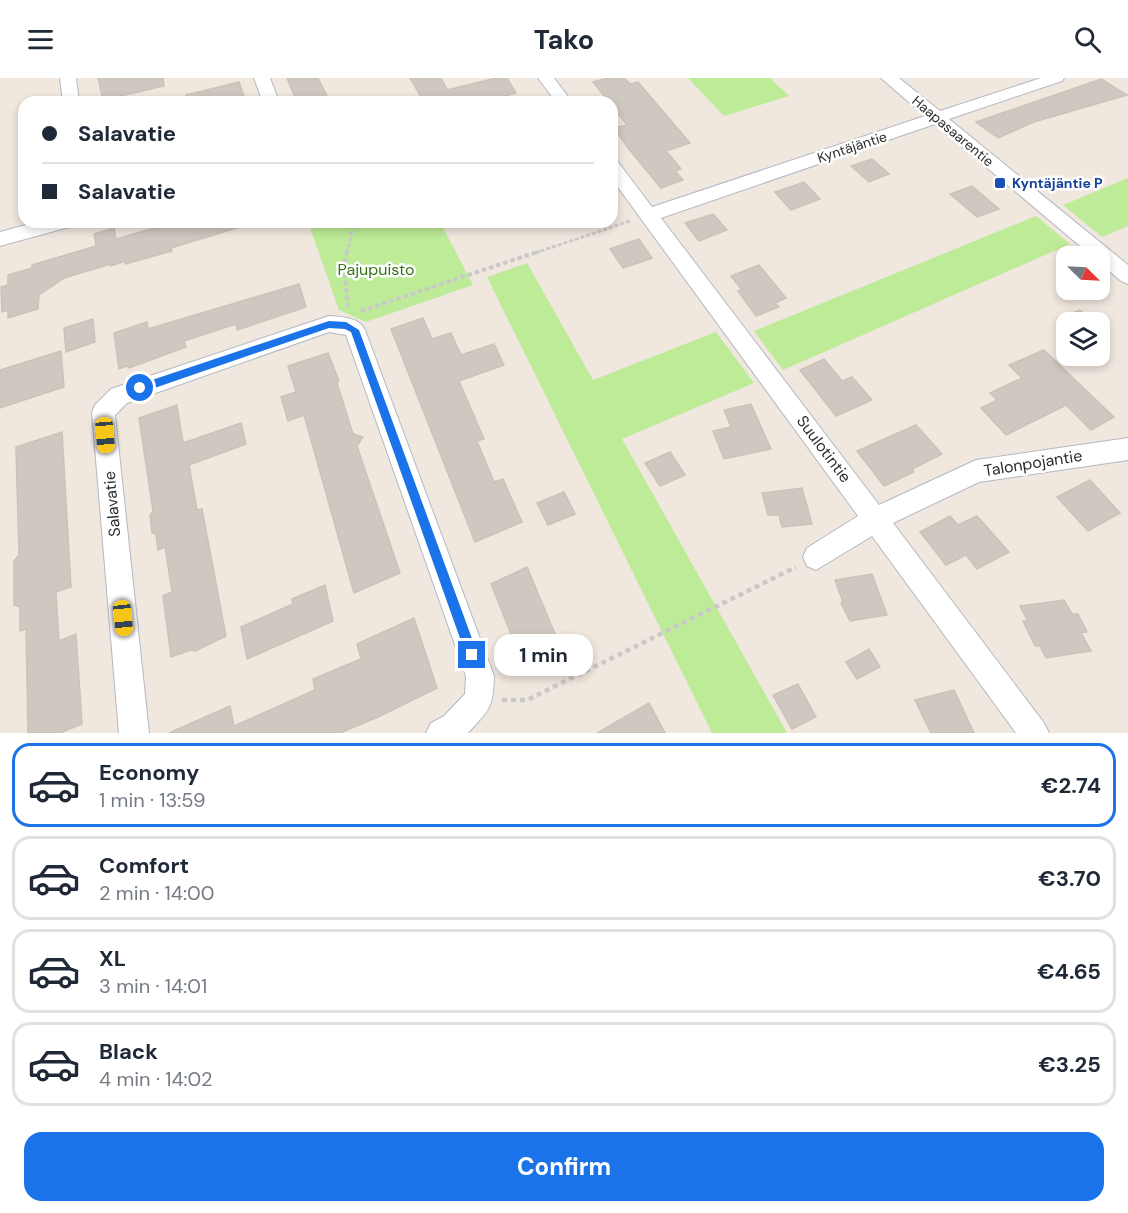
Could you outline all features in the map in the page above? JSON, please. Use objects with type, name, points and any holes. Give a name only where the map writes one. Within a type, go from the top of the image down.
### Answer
[{"type":"street","points":[[68,78],[70,96]]},
{"type":"street","points":[[262,78],[269,96]]},
{"type":"street","points":[[546,78],[560,96]]},
{"type":"street","name":"Haapasaarentie","points":[[889,78],[1128,276]]},
{"type":"street","name":"Kyntäjäntie","points":[[648,215],[1056,78]]},
{"type":"street","name":"Suulotintie","points":[[618,174],[1034,733]]},
{"type":"street","points":[[0,239],[40,228]]},
{"type":"street","points":[[347,320],[355,330],[480,676],[479,700],[454,726],[441,733]]},
{"type":"street","name":"Salavatie","points":[[134,733],[103,412],[119,396],[329,324],[347,320]]},
{"type":"street","name":"Talonpojantie","points":[[816,557],[876,519],[976,471],[1128,448]]},
{"type":"path","points":[[618,225],[648,215]]},
{"type":"path","points":[[353,228],[344,265],[347,320],[611,228]]},
{"type":"path","points":[[479,700],[528,700],[816,557]]},
{"type":"green space","points":[[688,78],[770,78],[789,96],[724,116]]},
{"type":"green space","points":[[1128,178],[1128,226],[1102,237],[1063,205]]},
{"type":"green space","points":[[1036,216],[1070,244],[1056,246],[1056,250],[783,370],[754,331]]},
{"type":"green space","name":"Pajupuisto","points":[[310,228],[443,228],[473,285],[366,322],[339,310]]},
{"type":"green space","points":[[527,263],[593,380],[716,332],[754,383],[622,439],[787,733],[712,733],[487,277]]},
{"type":"building","points":[[98,78],[163,78],[164,86],[120,96],[102,96]]},
{"type":"building","points":[[287,78],[318,78],[327,96],[294,96]]},
{"type":"building","points":[[410,78],[441,78],[447,90],[496,78],[507,78],[516,93],[506,96],[420,96]]},
{"type":"building","points":[[608,78],[624,78],[630,84],[638,82],[690,143],[666,151],[681,169],[675,171],[683,180],[661,188],[618,134],[618,127],[627,125],[618,114],[618,96],[604,96],[593,82]]},
{"type":"building","points":[[1101,79],[1127,95],[1034,122],[998,138],[976,122]]},
{"type":"building","points":[[239,82],[244,96],[186,96]]},
{"type":"building","points":[[872,159],[889,174],[869,182],[851,166]]},
{"type":"building","points":[[804,182],[820,199],[791,210],[775,192]]},
{"type":"building","points":[[972,186],[999,209],[977,217],[950,194]]},
{"type":"building","points":[[713,214],[727,230],[699,241],[685,223]]},
{"type":"building","points":[[114,228],[116,239],[154,228],[237,228],[171,248],[172,251],[125,264],[125,261],[111,266],[111,264],[64,278],[39,295],[38,309],[8,318],[8,310],[2,312],[1,287],[8,285],[8,275],[32,268],[32,265],[96,246],[94,234]]},
{"type":"building","points":[[639,239],[652,258],[623,268],[610,249]]},
{"type":"building","points":[[759,265],[786,298],[775,303],[779,307],[756,316],[738,291],[742,290],[731,276]]},
{"type":"building","points":[[299,284],[306,307],[237,330],[236,324],[184,341],[186,347],[129,368],[127,366],[119,369],[114,333],[147,322],[148,329]]},
{"type":"building","points":[[423,318],[432,339],[451,333],[461,355],[494,344],[504,365],[459,381],[484,439],[477,441],[494,482],[503,479],[522,522],[475,542],[391,329]]},
{"type":"building","points":[[93,319],[95,342],[66,352],[64,328]]},
{"type":"building","points":[[1044,350],[1056,361],[1056,366],[1061,366],[1114,417],[1091,430],[1066,405],[1006,435],[981,408],[997,400],[990,393],[1022,378],[1009,365]]},
{"type":"building","points":[[61,351],[64,387],[0,408],[0,370]]},
{"type":"building","points":[[328,353],[339,381],[337,383],[353,434],[363,437],[357,446],[400,573],[354,593],[304,415],[288,421],[281,397],[296,392],[288,366]]},
{"type":"building","points":[[824,359],[842,381],[852,377],[872,400],[836,416],[800,370]]},
{"type":"building","points":[[751,404],[771,449],[724,459],[713,431],[731,427],[724,410]]},
{"type":"building","points":[[177,405],[183,443],[241,423],[246,444],[189,465],[197,510],[202,509],[226,636],[195,651],[191,650],[171,657],[163,596],[172,592],[165,547],[158,550],[156,534],[152,533],[150,515],[153,511],[139,418]]},
{"type":"building","points":[[916,425],[942,454],[912,469],[914,472],[884,486],[857,451]]},
{"type":"building","points":[[62,432],[71,587],[56,592],[59,641],[76,634],[82,724],[60,733],[28,733],[26,629],[20,631],[20,607],[14,605],[14,561],[19,555],[16,447]]},
{"type":"building","points":[[670,452],[685,475],[660,486],[645,463]]},
{"type":"building","points":[[1090,480],[1120,513],[1088,531],[1057,497]]},
{"type":"building","points":[[802,488],[812,524],[782,527],[779,515],[768,515],[762,493]]},
{"type":"building","points":[[564,492],[575,514],[548,525],[537,503]]},
{"type":"building","points":[[950,516],[958,525],[977,516],[1009,552],[977,569],[966,555],[946,565],[920,532]]},
{"type":"building","points":[[527,567],[561,648],[523,665],[518,651],[512,654],[505,637],[511,634],[491,584]]},
{"type":"building","points":[[872,574],[887,615],[850,621],[841,603],[843,602],[835,580]]},
{"type":"building","points":[[325,585],[333,621],[247,659],[241,627],[293,604],[292,599]]},
{"type":"building","points":[[1064,600],[1072,614],[1078,614],[1087,632],[1081,633],[1091,651],[1046,658],[1040,646],[1035,646],[1023,621],[1028,621],[1020,606]]},
{"type":"building","points":[[414,618],[437,688],[378,717],[340,733],[169,733],[230,706],[234,726],[315,690],[313,679],[361,659],[357,644]]},
{"type":"building","points":[[869,649],[880,667],[857,679],[846,662]]},
{"type":"building","points":[[798,684],[816,717],[792,729],[773,695]]},
{"type":"building","points":[[954,690],[974,733],[931,733],[915,700]]},
{"type":"building","points":[[649,703],[665,733],[597,733]]},
{"type":"place","name":"Kyntäjäntie P","points":[[1000,183]]},
{"type":"route","points":[[140,388],[329,324],[346,326],[355,330],[472,655]]}]
